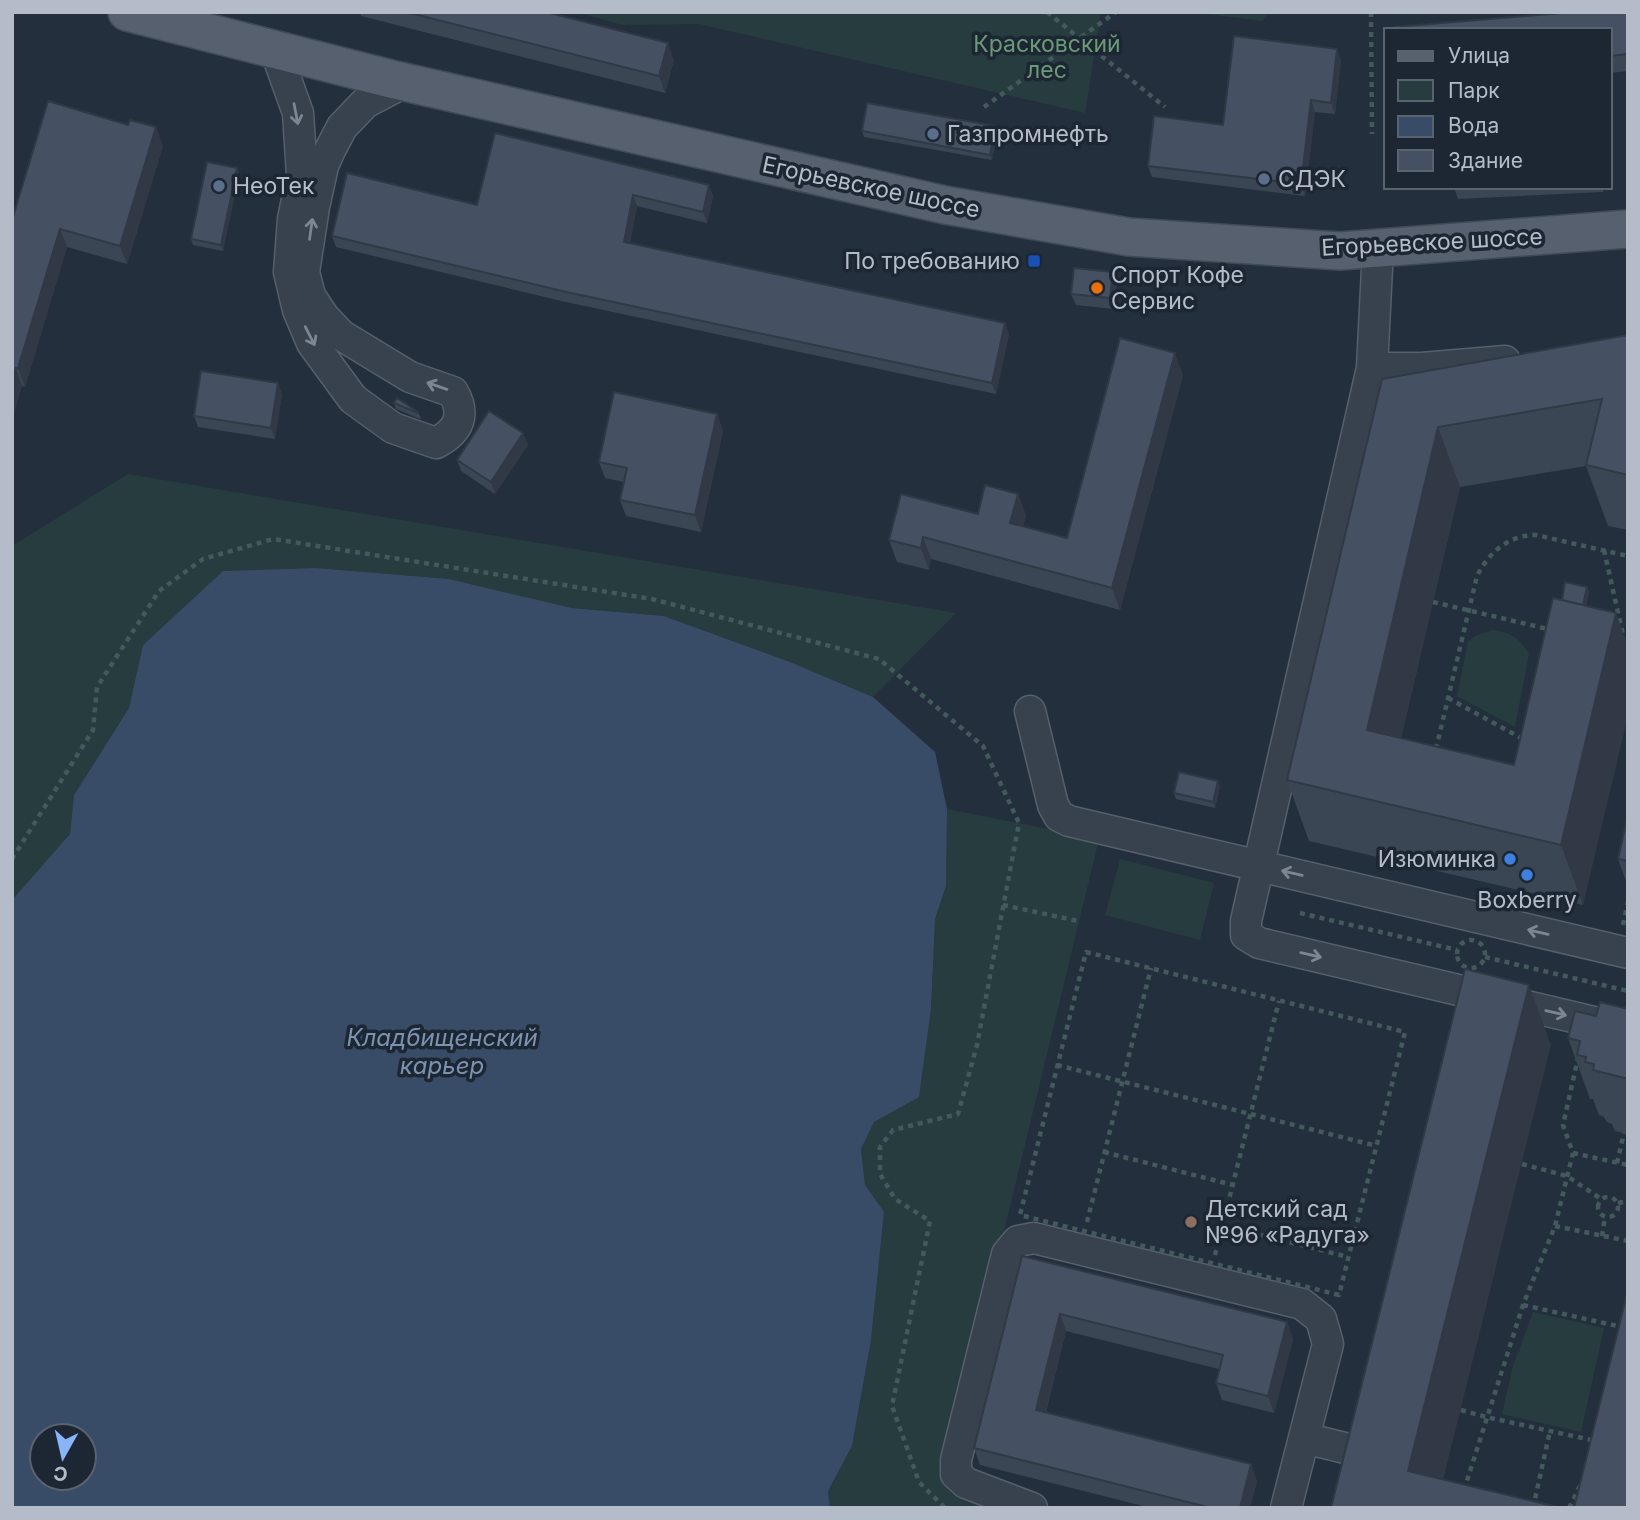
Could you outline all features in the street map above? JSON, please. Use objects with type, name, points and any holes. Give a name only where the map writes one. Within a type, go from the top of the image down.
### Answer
[{"type":"main road","name":"Егорьевское шоссе","points":[[127,12],[405,82],[945,205],[1129,237],[1340,251],[1628,229]]},
{"type":"lane","points":[[275,49],[298,113],[302,175],[293,219],[289,272],[298,310],[312,343],[354,399],[393,428],[436,443],[450,435],[457,424],[461,406],[453,392],[410,377],[341,335],[324,317],[310,296],[304,272],[323,166],[342,127],[365,103],[405,82]]},
{"type":"lane","points":[[1378,248],[1372,368],[1246,921],[1246,934],[1259,943],[1460,1005],[1628,1030]]},
{"type":"lane","points":[[1372,368],[1422,368],[1528,359]]},
{"type":"lane","points":[[1030,711],[1053,805],[1059,816],[1069,821],[1628,953]]},
{"type":"lane","points":[[1032,1508],[966,1483],[956,1474],[956,1460],[1007,1254],[1018,1241],[1034,1238],[1082,1240],[1210,1272],[1302,1304],[1321,1319],[1328,1344],[1286,1508]]},
{"type":"lane","points":[[1304,1438],[1346,1461],[1357,1416]]},
{"type":"path","points":[[1047,12],[1165,107]]},
{"type":"path","points":[[984,107],[1116,12]]},
{"type":"path","points":[[1371,12],[1372,134]]},
{"type":"path","points":[[1436,750],[1477,576],[1483,564],[1511,539],[1523,535],[1536,535],[1628,556]]},
{"type":"path","points":[[12,859],[93,730],[97,687],[159,591],[203,559],[273,538],[652,599],[879,659],[983,746],[1019,823],[977,1045],[958,1114],[893,1130],[880,1147],[880,1174],[895,1199],[929,1221],[892,1406],[919,1482],[945,1508]]},
{"type":"path","points":[[1604,551],[1626,647]]},
{"type":"path","points":[[1433,602],[1562,632]]},
{"type":"path","points":[[1546,641],[1549,629]]},
{"type":"path","points":[[1448,698],[1523,739]]},
{"type":"path","points":[[1520,752],[1526,727]]},
{"type":"path","points":[[1625,915],[1628,902]]},
{"type":"path","points":[[1003,905],[1078,921]]},
{"type":"path","points":[[1296,920],[1300,913],[1299,906]]},
{"type":"path","points":[[1300,913],[1457,950]]},
{"type":"path","points":[[1474,940],[1481,943],[1485,949],[1485,957],[1475,967],[1468,968],[1457,958],[1457,950],[1461,944],[1474,940]]},
{"type":"path","points":[[1086,952],[1279,1001],[1405,1032],[1339,1295],[1210,1272],[1082,1240],[1020,1215],[1086,952]]},
{"type":"path","points":[[1485,957],[1628,990]]},
{"type":"path","points":[[1082,1240],[1151,968]]},
{"type":"path","points":[[1210,1272],[1279,1001]]},
{"type":"path","points":[[1462,1495],[1523,1306],[1555,1226],[1573,1153],[1563,1125],[1579,1052]]},
{"type":"path","points":[[1057,1065],[1377,1146]]},
{"type":"path","points":[[1617,1163],[1624,1133]]},
{"type":"path","points":[[1104,1152],[1233,1185]]},
{"type":"path","points":[[1573,1153],[1628,1165]]},
{"type":"path","points":[[1522,1164],[1567,1176],[1601,1199]]},
{"type":"path","points":[[1614,1198],[1618,1203],[1619,1210],[1615,1216],[1605,1217],[1598,1212],[1601,1199],[1614,1198]]},
{"type":"path","points":[[1618,1203],[1628,1200]]},
{"type":"path","points":[[1602,1236],[1605,1217]]},
{"type":"path","points":[[1222,1225],[1348,1257]]},
{"type":"path","points":[[1555,1226],[1628,1241]]},
{"type":"path","points":[[1523,1306],[1626,1328],[1628,1321]]},
{"type":"path","points":[[1461,1409],[1486,1418],[1599,1442],[1598,1446]]},
{"type":"path","points":[[1533,1508],[1550,1431]]},
{"type":"path","points":[[1569,1508],[1586,1475]]},
{"type":"green space","name":"Красковский лес","points":[[577,12],[1101,12],[1085,113],[699,24],[622,25]]},
{"type":"green space","points":[[1190,12],[1270,12],[1262,21]]},
{"type":"green space","points":[[128,474],[956,613],[873,697],[790,662],[664,616],[572,608],[449,579],[316,568],[223,571],[143,645],[129,708],[74,795],[70,834],[12,900],[12,546]]},
{"type":"green space","points":[[1493,630],[1514,637],[1529,654],[1515,727],[1457,696],[1468,642],[1475,636]]},
{"type":"green space","points":[[947,809],[1099,839],[945,1475],[994,1508],[830,1508],[828,1491],[852,1446],[871,1340],[884,1213],[865,1185],[861,1149],[874,1122],[919,1096],[931,1009],[935,919],[946,886]]},
{"type":"green space","points":[[1120,859],[1214,883],[1200,940],[1105,915]]},
{"type":"green space","points":[[1533,1312],[1604,1328],[1581,1432],[1502,1414],[1513,1366]]},
{"type":"water","name":"Кладбищенский карьер","points":[[316,568],[449,579],[572,608],[664,616],[790,662],[873,697],[935,752],[947,809],[946,886],[935,919],[931,1009],[919,1097],[874,1122],[861,1149],[865,1185],[884,1212],[871,1340],[852,1446],[828,1491],[830,1508],[12,1508],[12,900],[70,834],[74,795],[129,708],[143,645],[223,571]]},
{"type":"building","points":[[406,12],[546,12],[668,43],[659,76]]},
{"type":"building","points":[[1575,12],[1628,12],[1628,54],[1612,56],[1612,28],[1394,27]]},
{"type":"building","points":[[1234,36],[1337,49],[1331,103],[1311,100],[1301,184],[1148,166],[1154,116],[1223,125]]},
{"type":"building","points":[[48,101],[128,125],[130,120],[156,127],[120,246],[60,229],[18,368],[12,378],[12,220]]},
{"type":"building","points":[[867,103],[995,126],[990,155],[862,131]]},
{"type":"building","points":[[495,133],[709,185],[703,212],[633,195],[624,242],[1005,323],[992,383],[562,291],[332,236],[347,173],[477,205]]},
{"type":"building","points":[[207,162],[237,168],[221,245],[191,239]]},
{"type":"building","points":[[1074,268],[1113,272],[1110,298],[1071,294]]},
{"type":"building","points":[[1628,335],[1628,475],[1586,465],[1602,399],[1438,427],[1367,730],[1514,765],[1553,598],[1616,613],[1561,845],[1287,780],[1382,379]]},
{"type":"building","points":[[1120,338],[1175,353],[1112,588],[923,537],[921,548],[889,540],[901,494],[978,514],[985,485],[1018,494],[1010,523],[1067,538]]},
{"type":"building","points":[[201,371],[278,383],[271,428],[194,416]]},
{"type":"building","points":[[614,392],[717,414],[695,515],[620,500],[627,468],[599,462]]},
{"type":"building","points":[[397,398],[418,412],[418,413],[394,403]]},
{"type":"building","points":[[489,411],[523,433],[491,482],[457,460]]},
{"type":"building","points":[[1565,582],[1587,587],[1583,605],[1562,600]]},
{"type":"building","points":[[1179,772],[1218,781],[1213,802],[1174,793]]},
{"type":"building","points":[[1628,815],[1628,861],[1618,859]]},
{"type":"building","points":[[1465,969],[1529,985],[1408,1471],[1561,1508],[1331,1508]]},
{"type":"building","points":[[1600,1002],[1628,1009],[1628,1079],[1593,1070],[1594,1064],[1585,1062],[1586,1057],[1577,1055],[1580,1041],[1568,1038],[1575,1011],[1596,1016]]},
{"type":"building","points":[[1022,1256],[1287,1322],[1268,1396],[1216,1383],[1223,1355],[1060,1314],[1036,1410],[1251,1464],[1240,1508],[1211,1508],[974,1448]]},
{"type":"building","points":[[1628,1290],[1628,1508],[1574,1508]]},
{"type":"place","name":"Газпромнефть","points":[[933,134]]},
{"type":"place","name":"СДЭК","points":[[1264,179]]},
{"type":"place","name":"НеоТек","points":[[219,186]]},
{"type":"place","name":"По требованию","points":[[1034,261]]},
{"type":"place","name":"Спорт Кофе Сервис","points":[[1097,288]]},
{"type":"place","name":"Изюминка","points":[[1510,859]]},
{"type":"place","name":"Boxberry","points":[[1527,875]]},
{"type":"place","name":"Детский сад №96 «Радуга»","points":[[1191,1222]]}]
